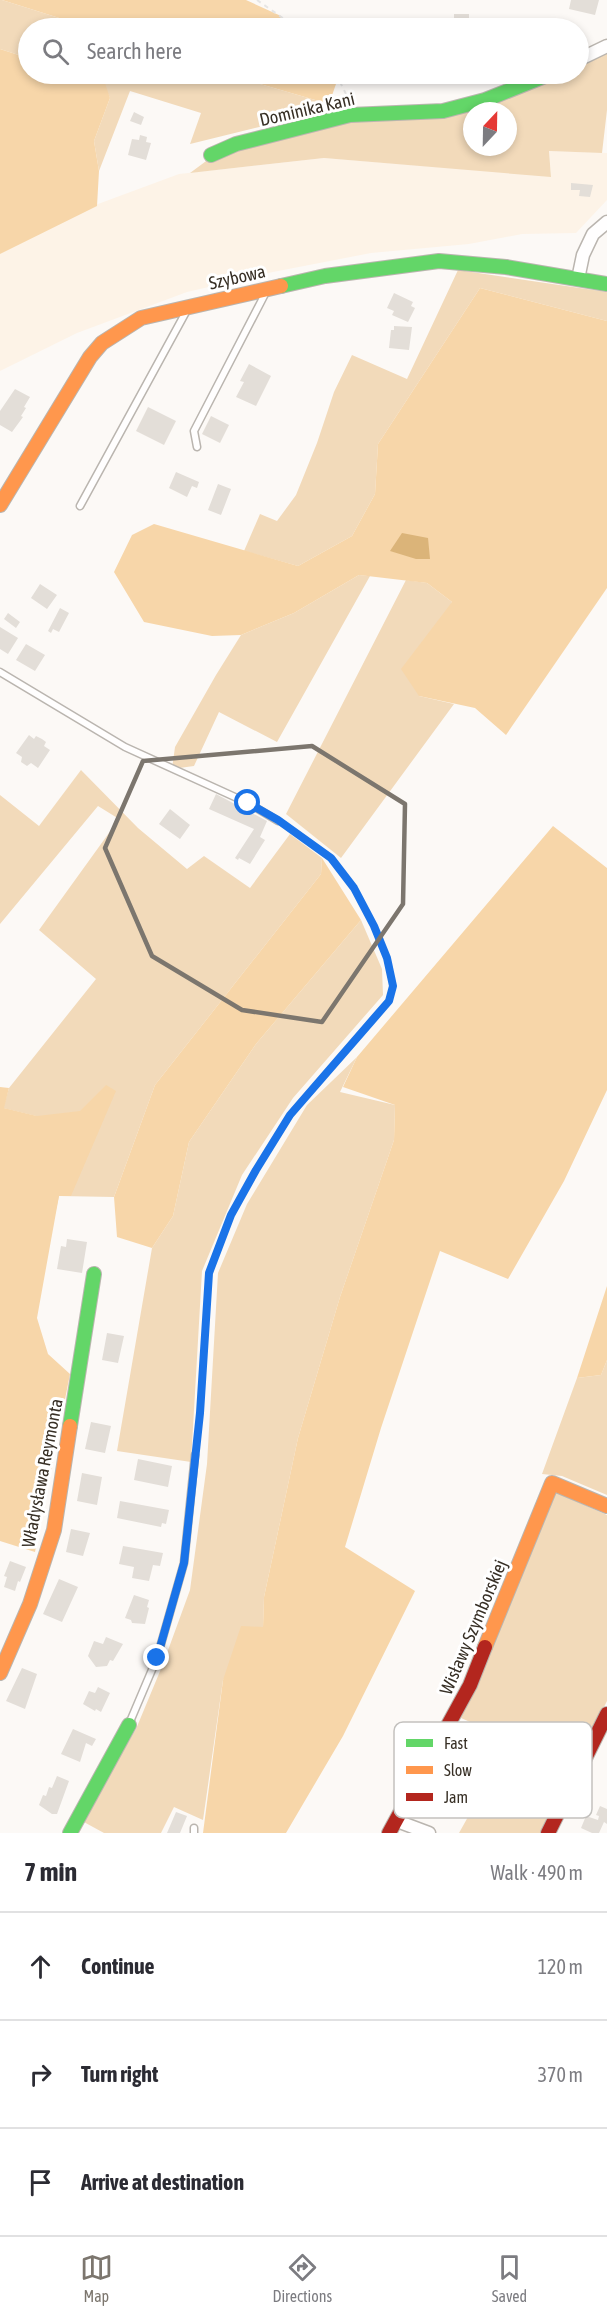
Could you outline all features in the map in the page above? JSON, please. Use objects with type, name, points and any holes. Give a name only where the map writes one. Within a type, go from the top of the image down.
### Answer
[{"type":"street","points":[[589,55],[607,46]]},
{"type":"street","name":"Dominika Kani","points":[[211,155],[236,144],[350,115],[443,111],[485,100],[525,84]]},
{"type":"street","points":[[578,279],[583,255],[593,234],[607,222]]},
{"type":"street","name":"Szybowa","points":[[0,505],[90,357],[102,343],[141,318],[325,276],[439,261],[506,267],[607,284]]},
{"type":"street","name":"Władysława Reymonta","points":[[0,1673],[30,1604],[54,1530],[94,1274]]},
{"type":"street","name":"Wisławy Szymborskiej","points":[[450,1722],[470,1685],[552,1483],[607,1506]]},
{"type":"street","points":[[592,1744],[607,1714]]},
{"type":"street","points":[[70,1833],[129,1725]]},
{"type":"street","name":"Wisławy Szymborskiej","points":[[389,1833],[399,1818]]},
{"type":"street","points":[[548,1833],[555,1818]]},
{"type":"street","points":[[397,1821],[429,1833]]},
{"type":"lane","points":[[197,447],[194,431],[268,289]]},
{"type":"lane","points":[[80,506],[189,307]]},
{"type":"lane","points":[[0,672],[125,747],[248,803],[278,820]]},
{"type":"lane","points":[[129,1725],[157,1658],[184,1563],[195,1455]]},
{"type":"path","points":[[257,0],[283,18]]},
{"type":"path","points":[[342,84],[347,96]]},
{"type":"path","points":[[195,1455],[209,1273],[231,1215],[290,1115],[389,1001],[393,986],[387,958],[374,926],[354,888],[331,858],[278,820]]},
{"type":"highlighted area","points":[[312,746],[405,804],[403,904],[322,1022],[242,1010],[152,956],[105,848],[143,761]]},
{"type":"shaded area","points":[[0,0],[59,18],[18,18],[18,55],[0,49]]},
{"type":"shaded area","points":[[2,0],[246,0],[283,18],[59,18]]},
{"type":"shaded area","points":[[0,49],[18,55],[18,84],[105,84],[110,98],[94,141],[99,171],[97,206],[0,254]]},
{"type":"shaded area","points":[[607,53],[607,110],[602,153],[549,151],[551,177],[324,158],[190,173],[217,153],[339,121],[463,112],[463,156],[517,156],[517,102],[491,102],[534,84],[589,84],[589,61]]},
{"type":"shaded area","points":[[103,84],[260,84],[329,104],[325,111],[190,144],[201,113],[130,91],[99,171],[94,141],[110,98]]},
{"type":"shaded area","points":[[260,84],[336,84],[329,104]]},
{"type":"shaded area","points":[[549,151],[607,153],[607,200],[576,233],[522,234],[469,244],[371,253],[187,292],[77,333],[0,371],[0,242],[17,234],[179,174],[324,158],[551,176]]},
{"type":"shaded area","points":[[458,270],[607,292],[607,321],[480,288],[378,444],[375,494],[352,536],[298,566],[244,551],[260,514],[277,521],[296,495],[334,392],[352,355],[407,379]]},
{"type":"shaded area","points":[[480,288],[607,321],[607,588],[506,735],[475,708],[419,696],[401,669],[452,602],[427,583],[359,575],[294,613],[241,635],[212,636],[144,622],[114,572],[132,535],[154,524],[298,566],[352,536],[375,494],[378,444]]},
{"type":"shaded area","points":[[402,533],[428,538],[430,559],[416,559],[390,551]]},
{"type":"shaded area","points":[[359,575],[370,576],[277,742],[219,712],[194,766],[172,769],[175,747],[241,635],[294,613]]},
{"type":"shaded area","points":[[406,580],[427,583],[452,602],[419,696],[454,704],[341,858],[286,814]]},
{"type":"shaded area","points":[[81,770],[138,828],[187,869],[204,856],[250,888],[290,834],[322,858],[321,874],[155,1085],[114,1197],[59,1196],[54,1219],[36,1116],[3,1108],[9,1088],[96,979],[39,930],[119,819],[98,806],[0,924],[0,795],[39,826]]},
{"type":"shaded area","points":[[553,826],[607,868],[607,1090],[564,1181],[508,1279],[440,1251],[381,1428],[345,1547],[415,1591],[343,1736],[286,1833],[203,1833],[223,1680],[241,1626],[263,1627],[264,1597],[298,1438],[340,1297],[394,1140],[395,1105],[343,1087],[357,1057]]},
{"type":"shaded area","points":[[322,858],[361,920],[256,1044],[189,1142],[173,1216],[152,1248],[117,1237],[114,1197],[155,1085],[321,874]]},
{"type":"shaded area","points":[[361,920],[382,969],[383,995],[293,1098],[242,1175],[202,1271],[191,1462],[117,1451],[152,1248],[173,1216],[189,1142],[256,1044]]},
{"type":"shaded area","points":[[357,1057],[340,1092],[395,1105],[394,1140],[340,1297],[298,1438],[264,1597],[263,1628],[223,1680],[203,1820],[174,1807],[161,1833],[104,1833],[82,1821],[136,1729],[190,1590],[207,1464],[218,1273],[247,1204],[307,1105]]},
{"type":"shaded area","points":[[106,1085],[116,1091],[71,1196],[59,1196],[37,1318],[48,1354],[70,1374],[35,1552],[0,1541],[0,1087],[9,1088],[4,1108],[37,1116],[80,1111]]},
{"type":"shaded area","points":[[607,1286],[607,1360],[601,1375],[577,1378]]},
{"type":"shaded area","points":[[607,1360],[607,1495],[562,1476],[542,1474],[577,1378],[601,1375]]},
{"type":"shaded area","points":[[555,1492],[607,1515],[607,1701],[592,1731],[592,1722],[470,1722],[461,1718]]},
{"type":"shaded area","points":[[467,1818],[548,1818],[541,1833],[459,1833]]},
{"type":"building","points":[[571,0],[599,0],[595,15],[569,9]]},
{"type":"building","points":[[454,14],[469,14],[469,18],[454,18]]},
{"type":"building","points":[[134,112],[144,117],[141,125],[130,121]]},
{"type":"building","points":[[140,135],[147,137],[146,142],[151,143],[146,160],[128,155],[132,139],[139,140]]},
{"type":"building","points":[[571,183],[593,185],[590,197],[579,196],[580,190],[571,190]]},
{"type":"building","points":[[394,293],[413,302],[411,306],[415,308],[408,322],[392,315],[394,311],[387,308]]},
{"type":"building","points":[[394,326],[412,327],[409,350],[389,348],[391,330],[394,330]]},
{"type":"building","points":[[249,364],[271,376],[256,406],[236,397],[244,382],[240,381]]},
{"type":"building","points":[[15,389],[30,397],[24,407],[26,408],[21,416],[23,417],[12,432],[0,425],[0,411]]},
{"type":"building","points":[[148,407],[176,421],[164,445],[136,431]]},
{"type":"building","points":[[211,416],[229,425],[220,443],[202,434]]},
{"type":"building","points":[[176,472],[199,482],[197,488],[192,486],[187,497],[169,488]]},
{"type":"building","points":[[218,484],[231,489],[221,515],[208,510]]},
{"type":"building","points":[[40,584],[57,595],[47,609],[31,598]]},
{"type":"building","points":[[60,608],[69,613],[59,632],[53,629],[51,633],[48,631]]},
{"type":"building","points":[[8,613],[20,622],[16,628],[4,619]]},
{"type":"building","points":[[0,627],[18,638],[8,654],[0,649]]},
{"type":"building","points":[[26,644],[45,655],[35,671],[16,660]]},
{"type":"building","points":[[29,735],[34,739],[36,736],[42,739],[46,742],[44,746],[50,750],[38,768],[31,763],[27,766],[21,762],[22,757],[16,753]]},
{"type":"building","points":[[216,794],[267,821],[260,837],[265,840],[250,864],[235,858],[254,829],[209,809]]},
{"type":"building","points":[[170,809],[190,825],[180,839],[159,824]]},
{"type":"building","points":[[67,1239],[87,1242],[82,1273],[57,1269],[61,1246],[66,1247]]},
{"type":"building","points":[[107,1333],[124,1336],[118,1363],[102,1360]]},
{"type":"building","points":[[91,1422],[111,1426],[105,1453],[85,1449]]},
{"type":"building","points":[[138,1459],[172,1466],[168,1487],[134,1480]]},
{"type":"building","points":[[82,1473],[102,1477],[97,1505],[77,1501]]},
{"type":"building","points":[[120,1501],[169,1510],[166,1524],[162,1523],[161,1527],[117,1518]]},
{"type":"building","points":[[71,1529],[90,1533],[83,1556],[66,1552]]},
{"type":"building","points":[[123,1546],[163,1553],[160,1566],[153,1565],[149,1581],[132,1578],[134,1567],[119,1564]]},
{"type":"building","points":[[10,1561],[26,1567],[15,1591],[4,1587],[7,1577],[4,1576]]},
{"type":"building","points":[[59,1579],[78,1587],[62,1622],[43,1614]]},
{"type":"building","points":[[134,1595],[149,1600],[145,1624],[132,1623],[131,1620],[125,1618]]},
{"type":"building","points":[[106,1637],[123,1644],[113,1661],[110,1660],[107,1666],[96,1667],[88,1656],[94,1641],[103,1644]]},
{"type":"building","points":[[22,1668],[37,1674],[25,1709],[6,1701]]},
{"type":"building","points":[[98,1687],[110,1693],[101,1712],[83,1704],[89,1691],[95,1693]]},
{"type":"building","points":[[73,1729],[96,1739],[92,1746],[86,1743],[80,1762],[61,1754]]},
{"type":"building","points":[[57,1776],[69,1781],[57,1814],[52,1814],[39,1805],[49,1787],[52,1788]]},
{"type":"building","points":[[600,1806],[607,1809],[607,1824],[604,1822],[599,1833],[592,1833],[581,1828],[585,1818],[598,1820],[599,1816],[596,1815]]},
{"type":"building","points":[[176,1812],[187,1816],[180,1833],[167,1833]]},
{"type":"traffic: fast","points":[[211,155],[236,144],[350,115],[443,111],[485,100],[525,84]]},
{"type":"traffic: fast","points":[[281,286],[325,276],[439,261],[506,267],[607,284]]},
{"type":"traffic: fast","points":[[70,1426],[94,1274]]},
{"type":"traffic: fast","points":[[70,1833],[129,1725]]},
{"type":"traffic: slow","points":[[0,505],[90,357],[102,343],[141,318],[281,286]]},
{"type":"traffic: slow","points":[[0,1673],[30,1604],[54,1530],[70,1426]]},
{"type":"traffic: slow","points":[[485,1647],[552,1483],[607,1506]]},
{"type":"traffic: jam","points":[[450,1722],[470,1685],[485,1647]]},
{"type":"traffic: jam","points":[[592,1744],[607,1714]]},
{"type":"traffic: jam","points":[[389,1833],[397,1818]]},
{"type":"traffic: jam","points":[[548,1833],[555,1818]]},
{"type":"route","points":[[157,1658],[184,1563],[200,1413],[209,1273],[231,1215],[290,1115],[389,1001],[393,986],[387,958],[374,926],[354,888],[331,858],[278,820],[248,803]]}]
